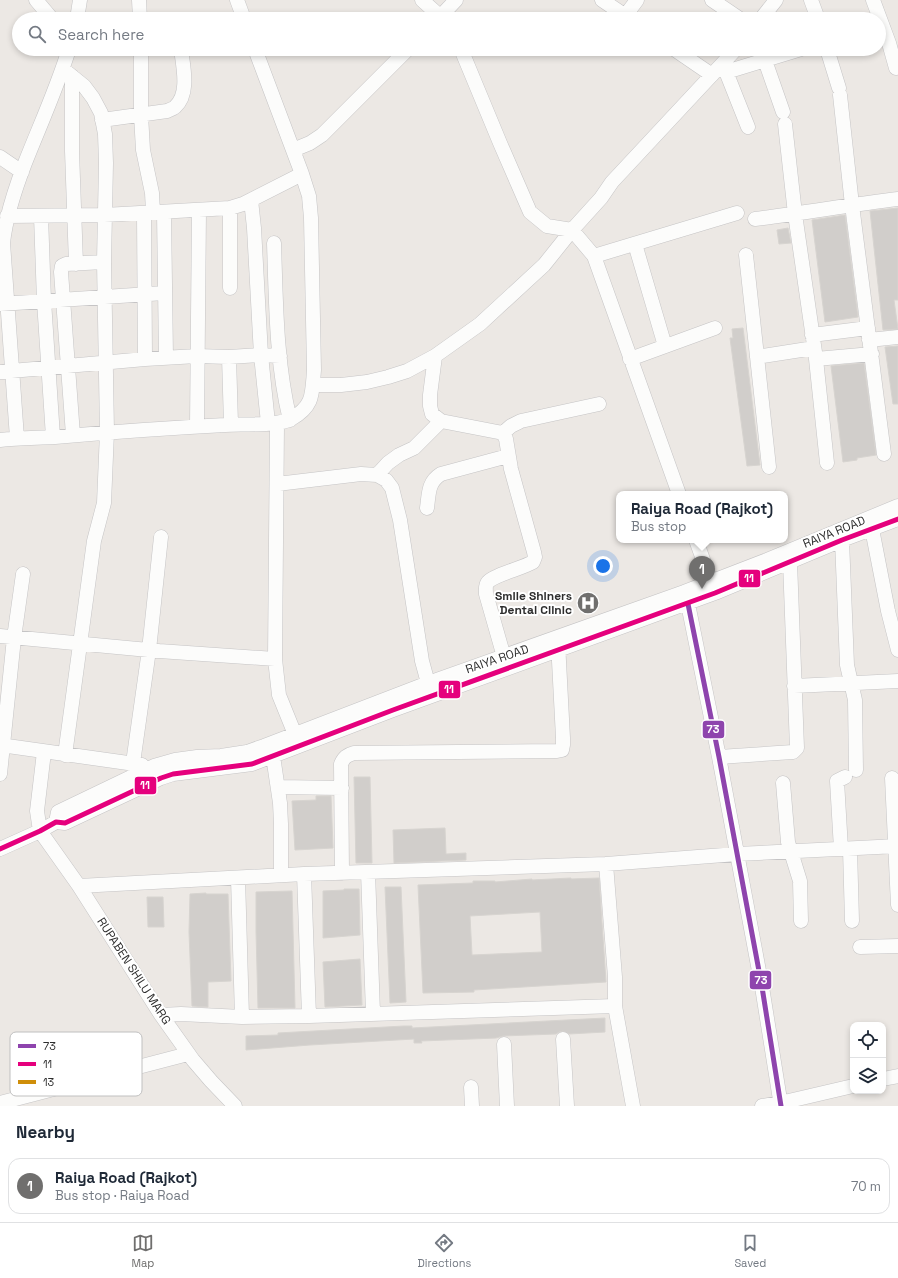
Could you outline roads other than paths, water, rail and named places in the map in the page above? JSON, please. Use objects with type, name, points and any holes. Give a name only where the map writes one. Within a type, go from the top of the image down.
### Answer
[{"type":"street","points":[[36,0],[46,12]]},
{"type":"street","points":[[78,12],[80,0]]},
{"type":"street","points":[[139,0],[140,12]]},
{"type":"street","points":[[237,0],[241,12]]},
{"type":"street","points":[[422,0],[434,12]]},
{"type":"street","points":[[445,12],[456,0]]},
{"type":"street","points":[[602,0],[620,12]]},
{"type":"street","points":[[631,12],[637,0]]},
{"type":"street","points":[[712,0],[730,12]]},
{"type":"street","points":[[767,12],[776,0]]},
{"type":"street","points":[[812,0],[816,12]]},
{"type":"street","points":[[873,0],[877,12]]},
{"type":"street","points":[[886,39],[896,68]]},
{"type":"street","points":[[68,56],[67,72],[72,151],[76,264]]},
{"type":"street","points":[[141,56],[141,115],[144,150],[152,193],[164,293],[166,358]]},
{"type":"street","points":[[102,120],[167,112],[175,107],[180,101],[184,90],[182,56]]},
{"type":"street","points":[[0,440],[197,426],[278,422],[300,413],[309,404],[313,392],[314,370],[311,218],[309,196],[258,56]]},
{"type":"street","points":[[293,150],[310,143],[322,135],[401,56]]},
{"type":"street","points":[[464,56],[530,212],[547,226],[572,230],[594,256],[678,491]]},
{"type":"street","points":[[684,56],[712,75]]},
{"type":"street","points":[[724,68],[732,56]]},
{"type":"street","points":[[313,385],[340,385],[367,382],[407,371],[435,356],[480,324],[544,265],[572,230],[601,198],[612,182],[712,75],[724,68],[760,56]]},
{"type":"street","points":[[763,56],[784,118],[795,214],[814,348],[827,463]]},
{"type":"street","points":[[829,56],[839,92],[884,454]]},
{"type":"street","points":[[724,68],[748,127]]},
{"type":"street","points":[[65,755],[94,541],[104,503],[107,432],[106,296],[104,262],[106,163],[105,134],[101,113],[93,98],[84,86],[67,72]]},
{"type":"street","points":[[17,438],[6,371],[4,243],[7,216],[22,172],[67,72]]},
{"type":"street","points":[[0,157],[22,172]]},
{"type":"street","points":[[7,216],[104,215],[230,208],[251,200],[302,174]]},
{"type":"street","points":[[755,219],[852,204],[898,199]]},
{"type":"street","points":[[251,200],[261,355],[278,422]]},
{"type":"street","points":[[230,208],[230,288]]},
{"type":"street","points":[[197,426],[199,210]]},
{"type":"street","points":[[145,359],[145,294],[154,212]]},
{"type":"street","points":[[594,256],[736,213]]},
{"type":"street","points":[[41,216],[44,301],[53,437]]},
{"type":"street","points":[[274,243],[280,356],[284,391],[278,422],[276,659],[279,695],[297,740]]},
{"type":"street","points":[[635,244],[665,346]]},
{"type":"street","points":[[746,255],[769,467]]},
{"type":"street","points":[[73,435],[61,272],[62,266],[66,264],[104,262]]},
{"type":"street","points":[[4,304],[164,293]]},
{"type":"street","points":[[630,358],[715,328]]},
{"type":"street","points":[[757,357],[898,337]]},
{"type":"street","points":[[814,348],[869,341]]},
{"type":"street","points":[[6,371],[197,356],[280,356]]},
{"type":"street","points":[[435,356],[430,406],[432,414],[441,421],[503,433]]},
{"type":"street","points":[[229,357],[231,424]]},
{"type":"street","points":[[503,433],[511,426],[521,421],[599,404]]},
{"type":"street","points":[[377,475],[388,463],[414,448],[441,421]]},
{"type":"street","points":[[503,433],[506,439],[511,469],[535,557],[533,562],[494,578],[488,582],[485,587],[504,657]]},
{"type":"street","points":[[427,508],[430,485],[434,478],[441,474],[508,456]]},
{"type":"street","points":[[277,484],[361,474],[377,475],[386,480],[392,488],[400,520],[422,661],[428,683]]},
{"type":"street","name":"RAIYA ROAD","points":[[0,849],[56,822],[65,823],[161,778],[179,773],[252,764],[273,756],[297,740],[428,683],[504,657],[558,644],[688,604],[713,588],[767,560],[898,506]]},
{"type":"street","name":"RAIYA ROAD","points":[[56,822],[58,812],[154,766],[176,760],[247,752],[264,746],[297,740],[393,710],[558,644],[790,562],[842,540],[898,519]]},
{"type":"street","points":[[872,529],[888,611],[898,650]]},
{"type":"street","points":[[133,763],[149,650],[161,537]]},
{"type":"street","points":[[842,540],[847,665],[855,700],[851,773],[837,781],[846,849],[852,921]]},
{"type":"street","points":[[697,543],[713,588]]},
{"type":"street","points":[[720,757],[793,752],[797,748],[790,562]]},
{"type":"street","points":[[0,774],[14,638],[23,574]]},
{"type":"street","points":[[688,604],[720,757],[762,987],[780,1104]]},
{"type":"street","points":[[0,636],[149,650],[276,659]]},
{"type":"street","points":[[342,873],[341,764],[344,758],[348,754],[354,753],[562,750],[563,738],[558,644]]},
{"type":"street","points":[[794,686],[898,681]]},
{"type":"street","points":[[2,746],[154,766]]},
{"type":"street","points":[[40,831],[36,811],[44,752]]},
{"type":"street","points":[[273,756],[278,787],[281,824],[281,875]]},
{"type":"street","points":[[892,778],[897,846],[898,905]]},
{"type":"street","points":[[783,783],[788,842],[800,881],[801,921]]},
{"type":"street","points":[[278,787],[342,788]]},
{"type":"street","name":"RUPABEN SHILU MARG","points":[[40,831],[79,886],[161,1015],[188,1054],[235,1106]]},
{"type":"street","points":[[79,886],[304,874],[606,864],[737,854],[897,846]]},
{"type":"street","points":[[606,864],[615,977],[615,1006],[633,1106]]},
{"type":"street","points":[[368,872],[373,1013]]},
{"type":"street","points":[[304,874],[309,1016]]},
{"type":"street","points":[[238,878],[242,1017]]},
{"type":"street","points":[[860,947],[898,946]]},
{"type":"street","points":[[161,1015],[181,1014],[242,1017],[309,1016],[615,1006]]},
{"type":"street","points":[[563,1039],[567,1106]]},
{"type":"street","points":[[504,1044],[507,1106]]},
{"type":"street","points":[[142,1066],[188,1054]]},
{"type":"street","points":[[886,1078],[898,1076]]},
{"type":"street","points":[[471,1087],[472,1106]]},
{"type":"street","points":[[762,1106],[780,1104],[850,1087]]},
{"type":"street","points":[[0,1103],[27,1096]]},
{"type":"place","name":"Raiya Road (Rajkot)","points":[[702,589]]},
{"type":"place","name":"Smile Shiners Dental Clinic","points":[[588,603]]}]
